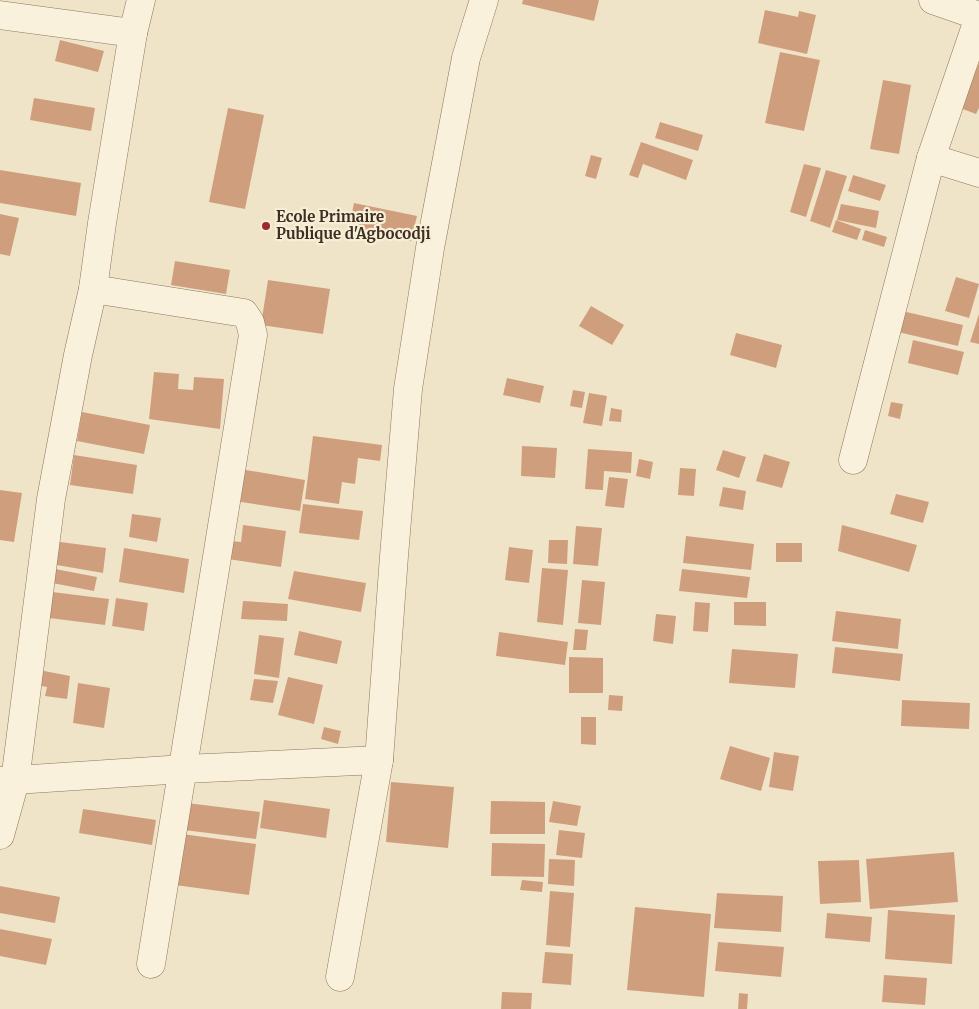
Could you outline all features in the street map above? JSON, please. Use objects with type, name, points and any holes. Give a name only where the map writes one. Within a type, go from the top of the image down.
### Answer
[{"type":"street","points":[[0,835],[51,499],[78,355],[93,289],[133,33],[141,0]]},
{"type":"street","points":[[340,977],[379,760],[408,389],[430,248],[466,58],[484,0]]},
{"type":"street","points":[[853,460],[931,158],[979,16],[933,0]]},
{"type":"street","points":[[0,15],[133,33]]},
{"type":"street","points":[[931,158],[979,173]]},
{"type":"street","points":[[93,289],[244,313],[250,322],[253,335],[151,964]]},
{"type":"street","points":[[8,781],[184,769],[379,760]]},
{"type":"building","points":[[523,0],[599,0],[594,21],[522,4]]},
{"type":"building","points":[[765,10],[798,17],[799,11],[816,15],[807,54],[758,43]]},
{"type":"building","points":[[60,40],[104,51],[98,72],[55,61]]},
{"type":"building","points":[[780,52],[820,60],[804,131],[765,123]]},
{"type":"building","points":[[979,63],[979,108],[976,114],[960,108]]},
{"type":"building","points":[[883,80],[911,85],[899,154],[870,149]]},
{"type":"building","points":[[34,98],[95,108],[91,131],[30,120]]},
{"type":"building","points":[[228,108],[264,115],[245,209],[209,202]]},
{"type":"building","points":[[660,122],[703,135],[698,151],[655,138]]},
{"type":"building","points":[[641,142],[693,160],[686,180],[643,164],[638,178],[629,175]]},
{"type":"building","points":[[591,155],[602,158],[596,179],[585,176]]},
{"type":"building","points":[[804,164],[821,168],[806,217],[790,212]]},
{"type":"building","points":[[0,170],[81,183],[76,216],[0,203]]},
{"type":"building","points":[[826,170],[847,176],[830,228],[810,221]]},
{"type":"building","points":[[853,175],[886,185],[880,201],[848,191]]},
{"type":"building","points":[[354,203],[417,216],[411,241],[349,227]]},
{"type":"building","points":[[841,204],[879,211],[876,228],[837,220]]},
{"type":"building","points":[[0,214],[19,218],[10,256],[0,254]]},
{"type":"building","points":[[836,220],[861,229],[857,240],[832,232]]},
{"type":"building","points":[[865,230],[887,237],[884,247],[862,240]]},
{"type":"building","points":[[175,261],[230,270],[226,294],[171,285]]},
{"type":"building","points":[[956,277],[979,284],[969,318],[945,311]]},
{"type":"building","points":[[268,280],[330,289],[323,334],[261,325]]},
{"type":"building","points":[[591,306],[624,325],[612,345],[579,326]]},
{"type":"building","points":[[902,311],[963,325],[958,346],[898,332]]},
{"type":"building","points":[[979,314],[979,344],[970,342]]},
{"type":"building","points":[[736,333],[782,345],[776,368],[730,355]]},
{"type":"building","points":[[913,340],[964,352],[958,375],[908,363]]},
{"type":"building","points":[[154,372],[179,374],[178,389],[193,390],[194,377],[224,379],[220,429],[149,419]]},
{"type":"building","points":[[507,378],[544,386],[540,403],[503,395]]},
{"type":"building","points":[[573,390],[585,392],[582,408],[570,406]]},
{"type":"building","points":[[589,393],[607,396],[602,426],[583,423]]},
{"type":"building","points":[[891,402],[903,404],[900,419],[888,416]]},
{"type":"building","points":[[611,408],[622,410],[621,422],[609,421]]},
{"type":"building","points":[[82,412],[150,425],[144,454],[77,441]]},
{"type":"building","points":[[313,436],[382,445],[380,461],[358,458],[355,484],[342,482],[339,504],[305,499]]},
{"type":"building","points":[[522,446],[557,448],[555,478],[521,476]]},
{"type":"building","points":[[588,449],[632,452],[631,473],[604,471],[603,490],[585,489]]},
{"type":"building","points":[[723,450],[746,457],[739,478],[716,470]]},
{"type":"building","points":[[764,454],[790,462],[782,488],[756,481]]},
{"type":"building","points":[[74,455],[137,465],[133,494],[70,485]]},
{"type":"building","points":[[639,459],[653,462],[650,479],[636,476]]},
{"type":"building","points":[[680,468],[696,469],[694,496],[678,495]]},
{"type":"building","points":[[240,469],[305,480],[300,511],[235,501]]},
{"type":"building","points":[[609,477],[628,479],[624,508],[605,506]]},
{"type":"building","points":[[723,487],[746,491],[743,510],[719,506]]},
{"type":"building","points":[[0,490],[22,493],[14,542],[0,540]]},
{"type":"building","points":[[896,494],[929,502],[923,523],[890,514]]},
{"type":"building","points":[[303,504],[363,511],[359,540],[299,533]]},
{"type":"building","points":[[132,514],[161,518],[157,542],[129,537]]},
{"type":"building","points":[[243,525],[286,531],[281,567],[228,559],[230,541],[241,542]]},
{"type":"building","points":[[842,525],[917,545],[909,572],[838,551]]},
{"type":"building","points":[[576,526],[602,528],[598,566],[573,564]]},
{"type":"building","points":[[686,536],[754,544],[751,570],[683,563]]},
{"type":"building","points":[[549,540],[568,540],[567,564],[548,563]]},
{"type":"building","points":[[53,541],[106,548],[103,573],[51,564]]},
{"type":"building","points":[[776,543],[802,543],[802,562],[776,562]]},
{"type":"building","points":[[509,547],[533,550],[529,583],[505,580]]},
{"type":"building","points":[[124,548],[189,559],[184,593],[119,582]]},
{"type":"building","points":[[50,568],[97,577],[94,591],[47,582]]},
{"type":"building","points":[[542,568],[568,570],[563,625],[537,622]]},
{"type":"building","points":[[682,569],[750,577],[747,598],[679,591]]},
{"type":"building","points":[[294,571],[366,583],[361,612],[288,599]]},
{"type":"building","points":[[582,580],[605,582],[601,625],[578,623]]},
{"type":"building","points":[[44,591],[109,599],[105,625],[41,617]]},
{"type":"building","points":[[116,598],[148,603],[144,631],[112,626]]},
{"type":"building","points":[[243,601],[288,604],[287,621],[241,619]]},
{"type":"building","points":[[695,602],[710,603],[708,632],[693,631]]},
{"type":"building","points":[[734,602],[766,602],[766,626],[734,625]]},
{"type":"building","points":[[836,611],[901,619],[898,649],[832,641]]},
{"type":"building","points":[[656,614],[676,616],[673,644],[653,641]]},
{"type":"building","points":[[575,629],[588,630],[586,650],[573,650]]},
{"type":"building","points":[[299,631],[342,641],[337,664],[294,655]]},
{"type":"building","points":[[499,632],[568,642],[565,665],[496,656]]},
{"type":"building","points":[[259,635],[284,638],[279,678],[254,674]]},
{"type":"building","points":[[835,647],[903,654],[900,681],[832,673]]},
{"type":"building","points":[[732,649],[798,654],[795,688],[729,683]]},
{"type":"building","points":[[569,657],[603,658],[603,693],[569,693]]},
{"type":"building","points":[[34,669],[70,676],[67,699],[45,696],[47,687],[31,684]]},
{"type":"building","points":[[288,677],[323,685],[314,724],[278,715]]},
{"type":"building","points":[[254,679],[278,681],[273,703],[250,700]]},
{"type":"building","points":[[78,683],[110,688],[104,728],[73,723]]},
{"type":"building","points":[[609,695],[623,696],[622,711],[608,710]]},
{"type":"building","points":[[902,700],[970,703],[969,729],[901,726]]},
{"type":"building","points":[[581,717],[596,717],[596,745],[581,744]]},
{"type":"building","points":[[324,727],[341,731],[338,744],[321,739]]},
{"type":"building","points":[[730,746],[770,758],[761,791],[720,779]]},
{"type":"building","points":[[774,752],[799,756],[793,791],[769,787]]},
{"type":"building","points":[[391,782],[454,787],[448,848],[386,842]]},
{"type":"building","points":[[264,800],[330,809],[326,838],[260,828]]},
{"type":"building","points":[[491,801],[545,802],[545,834],[490,834]]},
{"type":"building","points":[[553,801],[581,806],[577,826],[549,822]]},
{"type":"building","points":[[187,803],[260,812],[256,839],[184,830]]},
{"type":"building","points":[[83,809],[156,820],[152,845],[79,833]]},
{"type":"building","points":[[559,830],[585,833],[582,858],[556,855]]},
{"type":"building","points":[[182,834],[256,844],[249,895],[175,885]]},
{"type":"building","points":[[492,843],[545,844],[544,877],[491,876]]},
{"type":"building","points":[[954,852],[958,902],[870,909],[866,859]]},
{"type":"building","points":[[549,859],[575,860],[574,886],[548,884]]},
{"type":"building","points":[[859,860],[861,902],[820,904],[818,861]]},
{"type":"building","points":[[522,880],[543,882],[542,892],[520,890]]},
{"type":"building","points":[[0,886],[60,897],[55,923],[0,913]]},
{"type":"building","points":[[550,891],[574,893],[570,947],[546,945]]},
{"type":"building","points":[[717,893],[783,896],[781,932],[714,928]]},
{"type":"building","points":[[635,907],[711,914],[704,997],[627,990]]},
{"type":"building","points":[[888,910],[955,915],[952,964],[885,959]]},
{"type":"building","points":[[827,913],[872,917],[870,942],[825,938]]},
{"type":"building","points":[[0,929],[52,939],[46,965],[0,956]]},
{"type":"building","points":[[718,942],[784,947],[781,977],[715,971]]},
{"type":"building","points":[[545,952],[573,954],[571,985],[542,983]]},
{"type":"building","points":[[884,975],[927,978],[925,1005],[882,1002]]},
{"type":"building","points":[[502,992],[532,993],[531,1009],[501,1009]]},
{"type":"building","points":[[739,993],[748,994],[747,1009],[738,1009]]},
{"type":"place","name":"Ecole Primaire Publique d'Agbocodji","points":[[266,226]]}]
